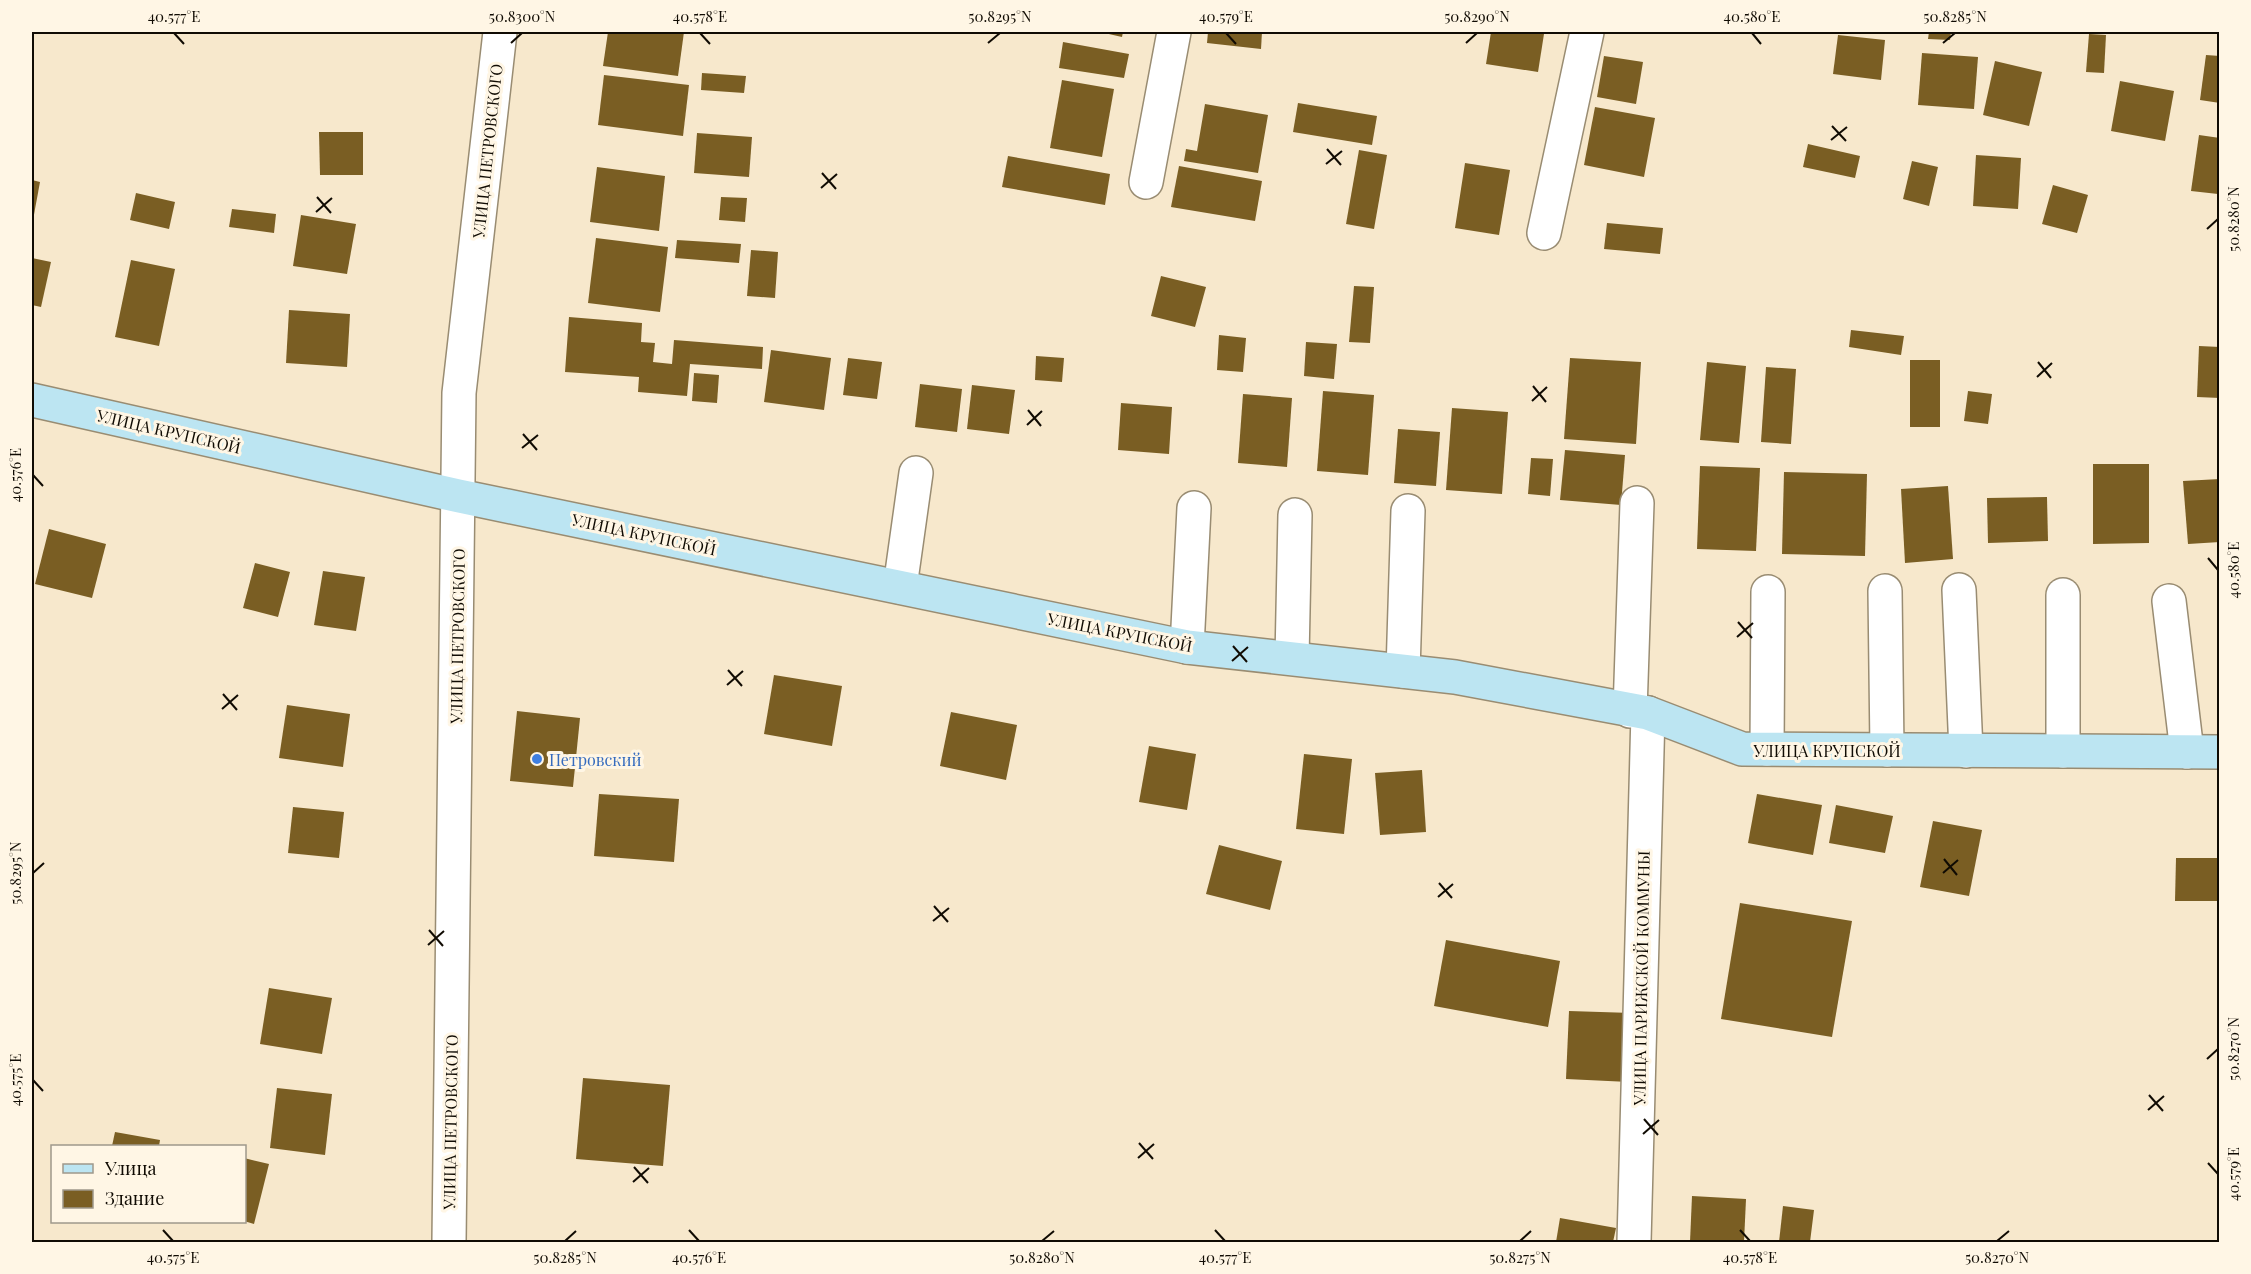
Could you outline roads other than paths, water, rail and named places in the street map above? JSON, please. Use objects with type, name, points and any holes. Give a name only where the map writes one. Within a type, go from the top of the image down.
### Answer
[{"type":"main road","name":"УЛИЦА КРУПСКОЙ","points":[[32,401],[459,496],[1187,647],[1455,677],[1639,712],[1742,749],[2220,752]]},
{"type":"street","name":"УЛИЦА ПЕТРОВСКОГО","points":[[449,1242],[459,393],[500,32]]},
{"type":"street","points":[[1146,182],[1174,32]]},
{"type":"street","points":[[1544,233],[1587,32]]},
{"type":"street","points":[[900,587],[916,473]]},
{"type":"street","name":"УЛИЦА ПАРИЖСКОЙ КОММУНЫ","points":[[1634,1242],[1639,712],[1638,503]]},
{"type":"street","points":[[1187,647],[1194,508]]},
{"type":"street","points":[[1403,671],[1408,511]]},
{"type":"street","points":[[1292,658],[1296,515]]},
{"type":"street","points":[[1959,590],[1966,751]]},
{"type":"street","points":[[1885,591],[1887,750]]},
{"type":"street","points":[[1767,749],[1768,592]]},
{"type":"street","points":[[2063,596],[2063,751]]},
{"type":"street","points":[[2169,601],[2187,752]]},
{"type":"place","name":"Петровский","points":[[537,759]]}]
